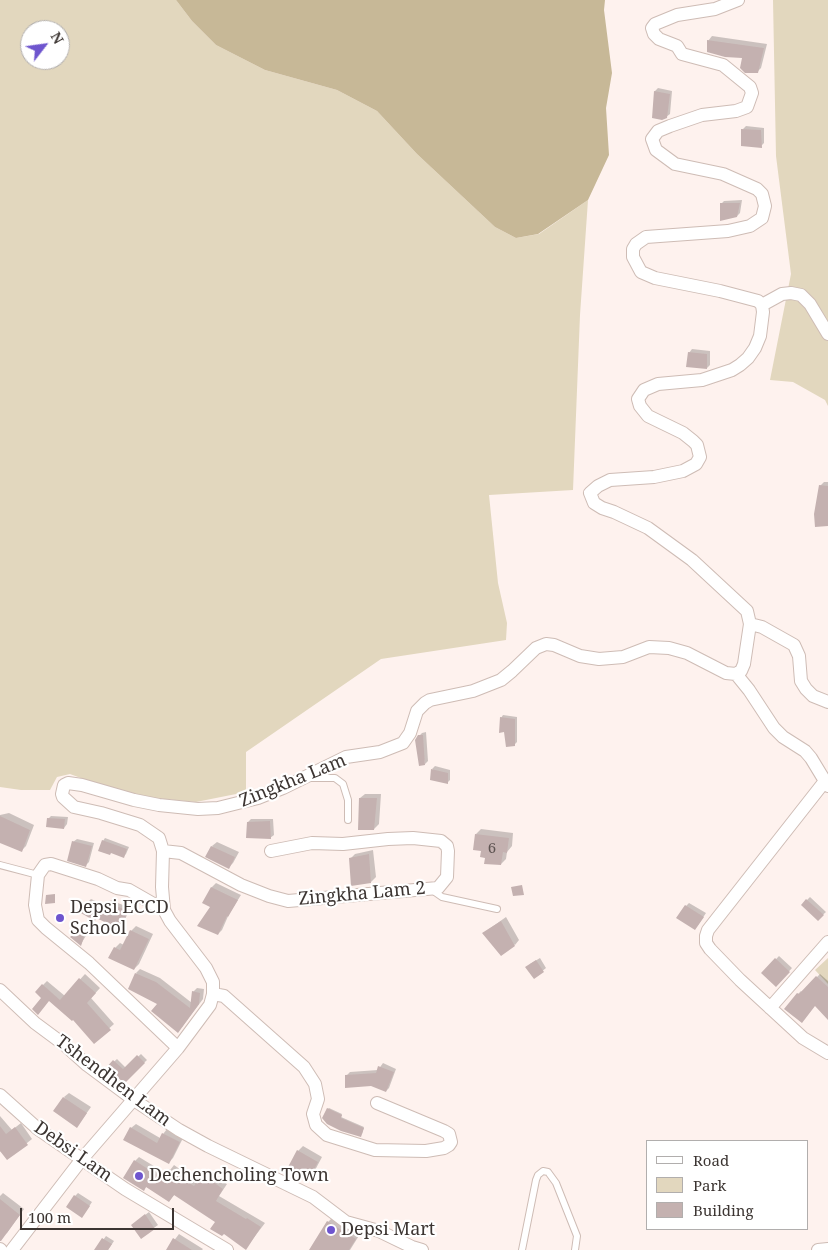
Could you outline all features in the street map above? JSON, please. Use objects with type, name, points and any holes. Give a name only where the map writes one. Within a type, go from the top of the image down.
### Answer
[{"type":"street","points":[[738,0],[715,9],[676,15],[655,24],[652,28],[654,34],[659,39],[677,46],[682,54],[723,65],[743,81],[750,87],[752,93],[747,107],[736,111],[702,115],[670,126],[658,132],[652,139],[656,150],[675,164],[723,174],[757,189],[762,194],[765,206],[762,218],[750,226],[728,231],[646,238],[636,244],[633,249],[633,257],[642,272],[655,278],[758,301],[762,305],[763,312],[760,336],[748,358],[732,370],[707,379],[658,384],[644,390],[638,399],[640,406],[648,416],[693,440],[697,445],[700,457],[696,464],[683,471],[654,477],[610,480],[598,486],[590,493],[594,503],[648,528],[692,560],[747,611],[750,624],[744,664],[741,671],[736,674],[774,728],[811,758],[826,783],[708,930],[706,943],[770,1008],[803,1038],[828,1053]]},
{"type":"street","points":[[762,305],[782,294],[791,292],[801,295],[810,304],[828,334]]},
{"type":"street","points":[[750,624],[762,627],[794,645],[799,656],[801,681],[813,696],[828,702]]},
{"type":"street","name":"Zingkha Lam","points":[[163,851],[159,838],[140,825],[74,807],[63,797],[64,785],[68,782],[151,804],[198,809],[218,808],[258,798],[346,757],[380,752],[402,743],[410,733],[417,711],[425,703],[430,700],[473,691],[501,680],[536,648],[546,644],[580,656],[599,659],[622,657],[649,646],[669,648],[686,653],[726,673],[736,674]]},
{"type":"street","name":"Zingkha Lam 2","points":[[163,851],[180,854],[240,885],[288,901],[431,889],[441,885],[447,877],[448,851],[447,846],[441,841],[413,838],[343,844],[312,843],[271,851]]},
{"type":"street","points":[[12,1250],[82,1159],[178,1048],[210,1005],[213,994],[213,982],[206,968],[170,921],[164,910],[162,886],[163,851]]},
{"type":"street","points":[[164,910],[129,890],[117,888],[98,879],[51,864],[44,866],[38,876],[35,899],[38,920],[89,963],[178,1048]]},
{"type":"street","points":[[770,1008],[828,942]]},
{"type":"street","name":"Tshendhen Lam","points":[[0,990],[35,1023],[134,1100],[208,1146],[313,1197],[346,1222],[379,1231],[422,1250]]},
{"type":"street","points":[[213,994],[224,996],[304,1067],[315,1084],[318,1099],[313,1114],[316,1125],[326,1135],[375,1150],[426,1150],[444,1148],[451,1142],[449,1134],[444,1131],[377,1103]]},
{"type":"street","name":"Debsi Lam","points":[[0,1096],[38,1129],[125,1189],[226,1250]]},
{"type":"street","points":[[818,1250],[828,1249]]},
{"type":"lane","points":[[303,778],[334,778],[342,784],[348,800],[348,820]]},
{"type":"lane","points":[[0,865],[38,876]]},
{"type":"lane","points":[[431,889],[442,897],[498,909]]},
{"type":"lane","points":[[522,1250],[536,1180],[538,1174],[543,1171],[548,1172],[556,1183],[577,1236],[575,1250]]},
{"type":"green space","points":[[0,0],[176,0],[192,21],[216,45],[265,70],[337,90],[377,111],[417,154],[495,227],[516,238],[539,234],[588,200],[580,315],[573,490],[489,495],[498,583],[507,623],[506,640],[381,659],[246,752],[246,792],[196,802],[143,797],[70,774],[57,777],[50,790],[21,790],[0,787]]},
{"type":"green space","points":[[773,0],[828,0],[828,406],[825,400],[793,382],[770,380],[791,274],[776,156]]},
{"type":"green space","points":[[828,958],[828,984],[815,970]]},
{"type":"shaded area","points":[[176,0],[605,0],[604,10],[612,73],[606,108],[609,155],[588,200],[538,234],[516,238],[495,227],[417,154],[377,111],[337,90],[265,70],[216,45],[192,21]]},
{"type":"building","points":[[707,40],[764,48],[758,73],[745,73],[740,68],[742,58],[725,57],[707,52]]},
{"type":"building","points":[[654,91],[670,94],[667,118],[662,120],[652,118]]},
{"type":"building","points":[[741,129],[761,130],[762,148],[741,146]]},
{"type":"building","points":[[720,203],[740,203],[737,217],[720,221]]},
{"type":"building","points":[[688,352],[707,354],[707,369],[686,367]]},
{"type":"building","points":[[819,485],[828,486],[828,526],[815,527],[814,514]]},
{"type":"building","points":[[500,717],[515,719],[515,746],[506,747],[504,732],[499,733]]},
{"type":"building","points":[[418,735],[423,735],[425,765],[419,766],[415,740]]},
{"type":"building","points":[[431,769],[448,773],[448,784],[430,780]]},
{"type":"building","points":[[359,798],[377,798],[374,830],[358,830]]},
{"type":"building","points":[[0,816],[30,830],[22,852],[0,843]]},
{"type":"building","points":[[47,818],[65,819],[64,829],[46,827]]},
{"type":"building","points":[[270,821],[271,839],[246,838],[247,822]]},
{"type":"building","points":[[475,834],[509,838],[507,853],[503,852],[501,865],[484,864],[485,858],[480,857],[481,851],[473,850]]},
{"type":"building","points":[[102,840],[127,849],[124,858],[98,851]]},
{"type":"building","points":[[72,841],[92,846],[86,867],[67,861]]},
{"type":"building","points":[[211,846],[235,857],[229,869],[205,857]]},
{"type":"building","points":[[369,854],[371,883],[351,886],[349,858]]},
{"type":"building","points":[[522,885],[524,895],[513,896],[511,887]]},
{"type":"building","points":[[211,887],[238,900],[227,916],[218,935],[197,926],[210,907],[202,903]]},
{"type":"building","points":[[55,894],[55,903],[45,904],[46,895]]},
{"type":"building","points":[[806,899],[824,915],[818,921],[801,905]]},
{"type":"building","points":[[87,901],[104,909],[107,902],[128,911],[120,929],[96,918],[95,921],[79,912]]},
{"type":"building","points":[[685,905],[704,917],[695,930],[676,918]]},
{"type":"building","points":[[501,921],[515,946],[501,956],[482,933]]},
{"type":"building","points":[[130,930],[149,939],[134,970],[108,958],[114,947],[120,950]]},
{"type":"building","points":[[78,933],[84,937],[81,946],[70,937],[73,934],[76,936]]},
{"type":"building","points":[[775,958],[790,972],[776,987],[761,973]]},
{"type":"building","points":[[536,960],[544,972],[534,979],[525,967]]},
{"type":"building","points":[[135,973],[156,982],[190,1008],[192,991],[200,993],[199,1004],[178,1033],[151,1011],[157,1004],[128,989]]},
{"type":"building","points":[[816,976],[828,987],[828,1020],[815,1006],[802,1023],[784,1009],[797,993],[799,994]]},
{"type":"building","points":[[79,978],[96,993],[87,1003],[111,1030],[94,1044],[73,1020],[49,1001],[38,1015],[32,1009],[41,998],[35,992],[42,984],[60,1000]]},
{"type":"building","points":[[137,1055],[145,1063],[125,1083],[105,1069],[113,1060],[123,1069]]},
{"type":"building","points":[[378,1066],[394,1072],[386,1092],[371,1086],[345,1088],[345,1075],[376,1073]]},
{"type":"building","points":[[63,1097],[87,1113],[77,1128],[53,1111]]},
{"type":"building","points":[[327,1108],[342,1115],[341,1118],[364,1128],[361,1137],[341,1131],[327,1124],[322,1118]]},
{"type":"building","points":[[0,1126],[6,1134],[15,1127],[28,1145],[7,1160],[0,1151]]},
{"type":"building","points":[[130,1127],[157,1143],[162,1133],[180,1142],[169,1164],[123,1140]]},
{"type":"building","points":[[297,1150],[318,1162],[308,1181],[287,1169]]},
{"type":"building","points":[[134,1160],[162,1178],[169,1169],[194,1186],[202,1174],[223,1189],[216,1201],[261,1227],[246,1250],[224,1234],[222,1236],[210,1229],[215,1222],[174,1195],[169,1202],[146,1187],[144,1191],[123,1178]]},
{"type":"building","points":[[74,1195],[90,1206],[82,1218],[66,1207]]},
{"type":"building","points":[[0,1199],[20,1215],[1,1241],[0,1241]]},
{"type":"building","points":[[145,1214],[155,1229],[141,1239],[131,1225]]},
{"type":"building","name":"Depsi Mart","points":[[327,1221],[356,1239],[349,1250],[309,1250]]},
{"type":"building","points":[[102,1238],[112,1244],[108,1250],[94,1250]]},
{"type":"building","points":[[173,1238],[192,1250],[166,1250]]},
{"type":"place","name":"Depsi ECCD School","points":[[60,918]]},
{"type":"place","name":"Dechencholing Town","points":[[139,1176]]},
{"type":"place","name":"Depsi Mart","points":[[331,1230]]}]
